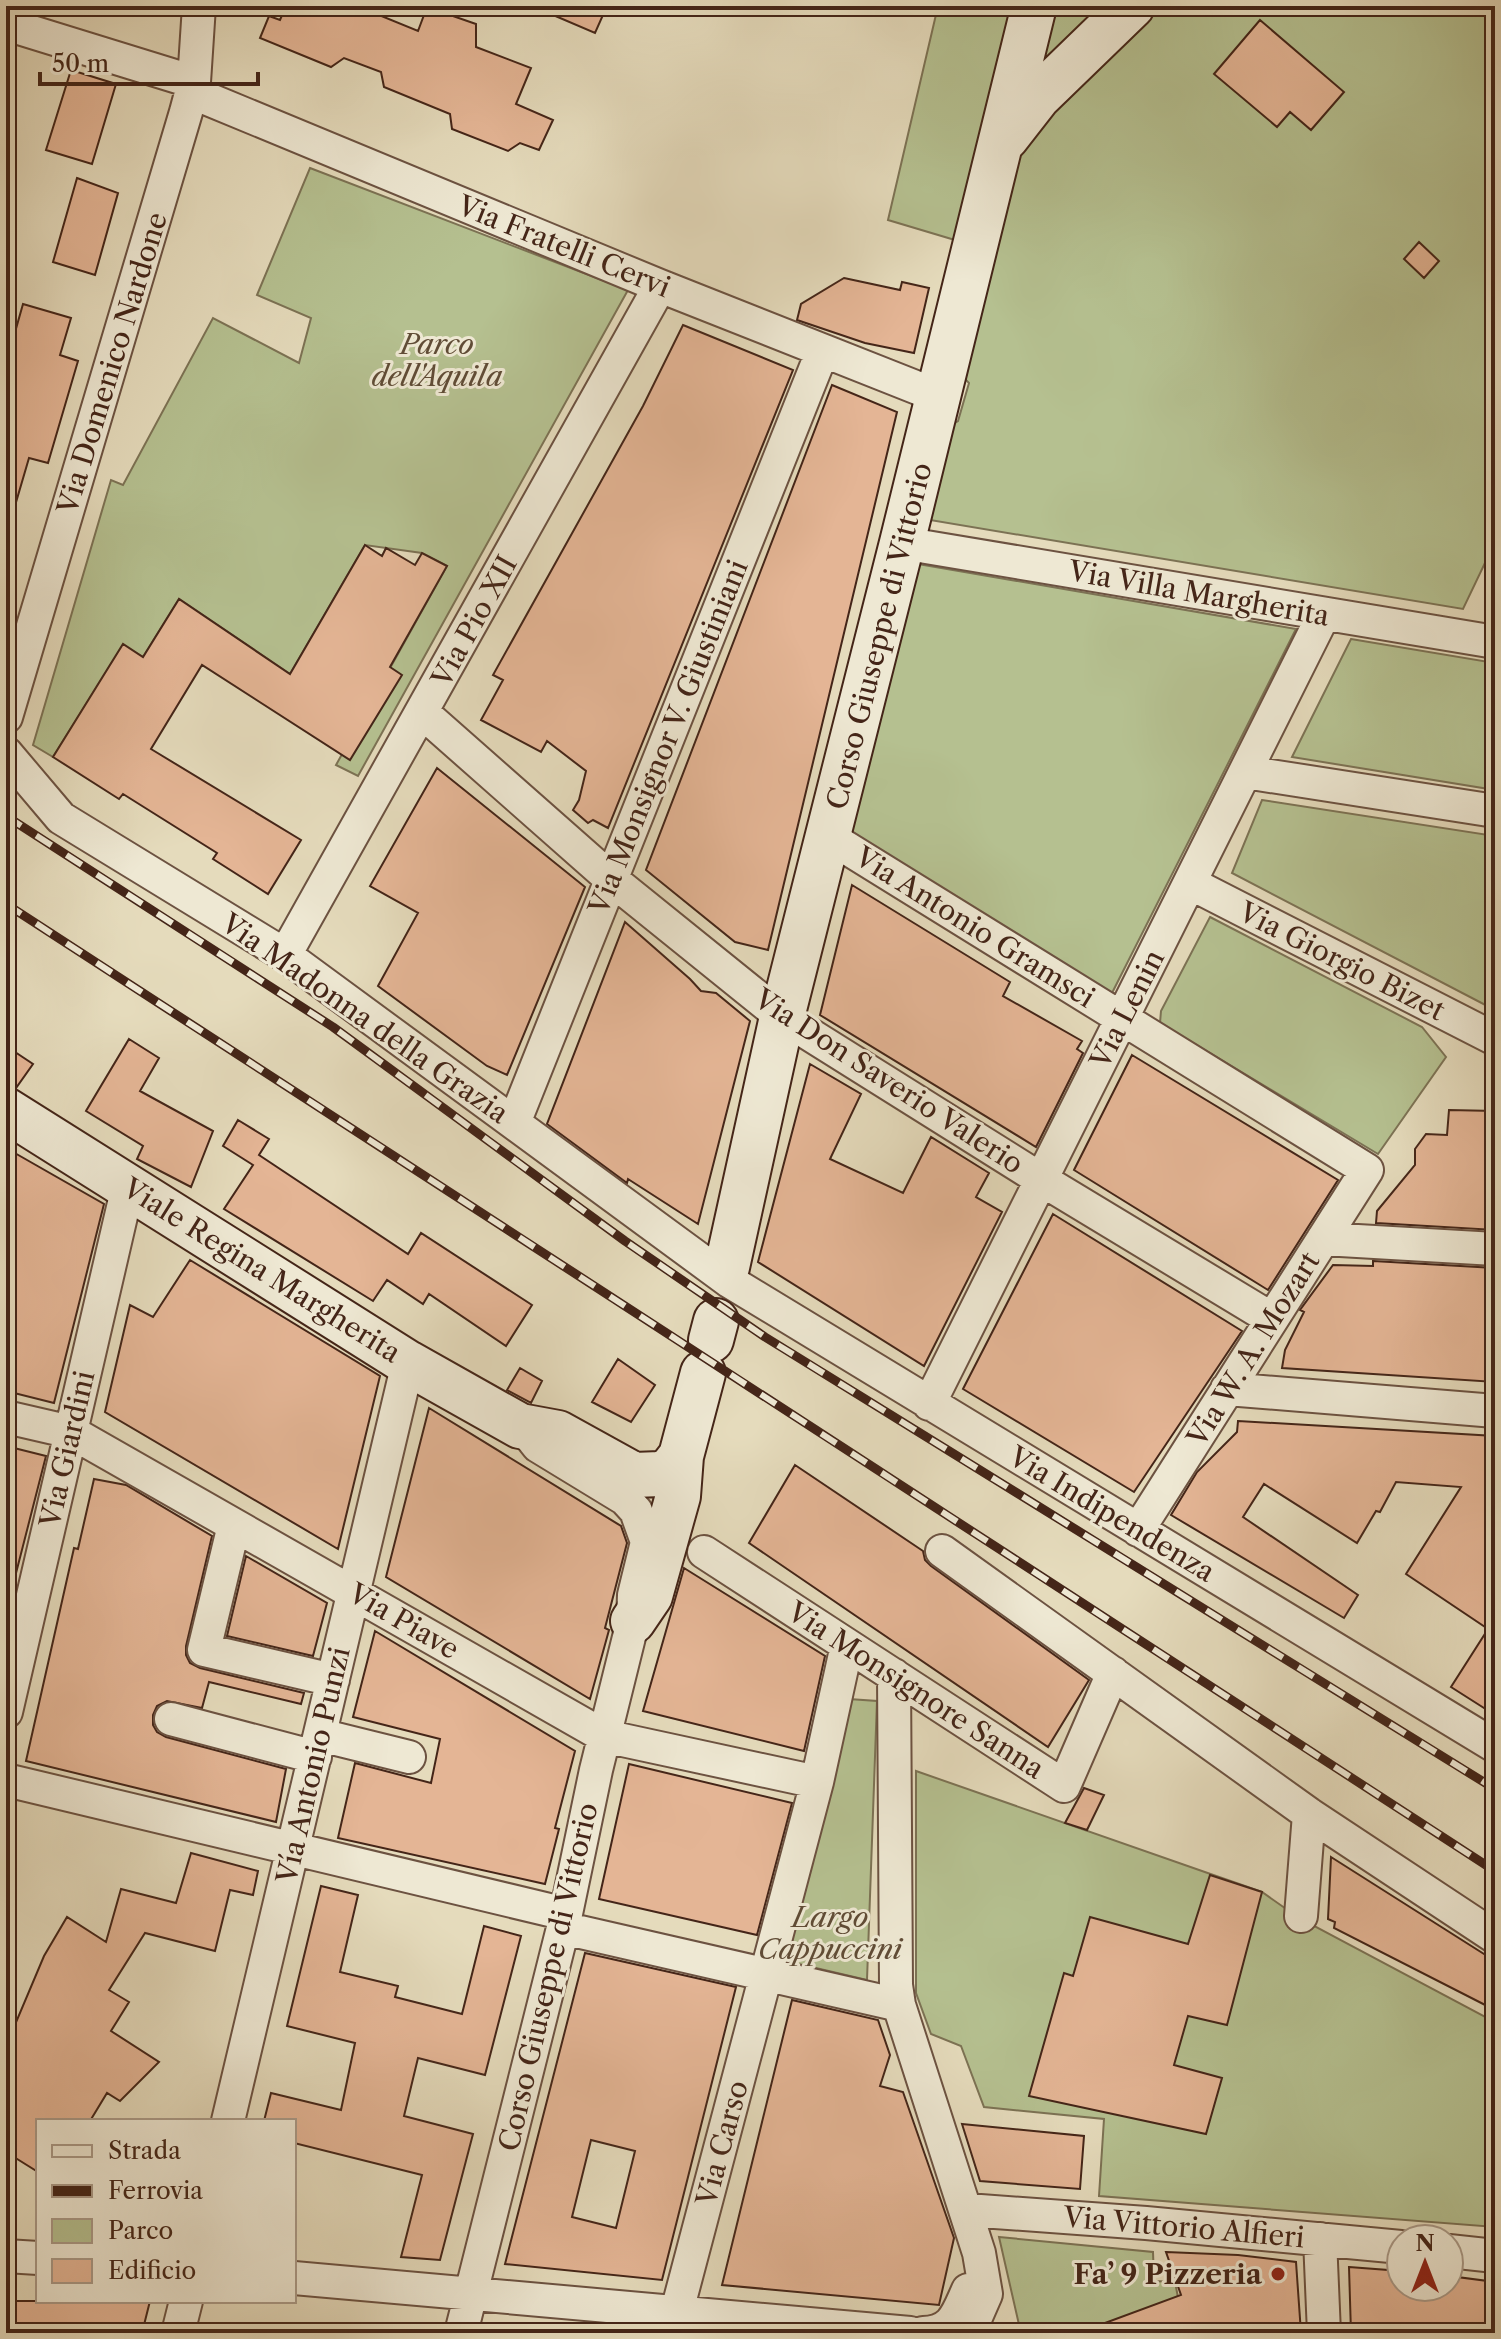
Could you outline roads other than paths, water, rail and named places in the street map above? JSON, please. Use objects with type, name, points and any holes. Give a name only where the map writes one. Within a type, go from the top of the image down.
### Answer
[{"type":"street","name":"Via Domenico Nardone","points":[[6,717],[192,87],[199,6]]},
{"type":"street","name":"Corso Giuseppe di Vittorio","points":[[633,1621],[650,1596],[678,1496],[681,1456],[717,1316],[782,1017],[1034,6]]},
{"type":"street","points":[[997,149],[1038,97],[1132,6]]},
{"type":"street","name":"Via Fratelli Cervi","points":[[6,24],[192,87],[660,286],[938,396]]},
{"type":"street","name":"Via Pio XII","points":[[285,955],[660,286]]},
{"type":"street","name":"Via Monsignor V. Giustiniani","points":[[514,1123],[822,352]]},
{"type":"street","name":"Via Villa Margherita","points":[[902,543],[1495,642]]},
{"type":"street","name":"Via Lenin","points":[[929,1404],[1324,614]]},
{"type":"street","name":"Via Don Saverio Valerio","points":[[423,713],[611,879],[782,1017],[1272,1319]]},
{"type":"street","name":"Via Madonna della Grazia","points":[[6,753],[61,818],[285,955],[514,1123],[717,1316]]},
{"type":"street","points":[[1245,772],[1495,811]]},
{"type":"street","name":"Via Antonio Gramsci","points":[[829,837],[1367,1170]]},
{"type":"street","name":"Via Giorgio Bizet","points":[[1190,883],[1495,1039]]},
{"type":"street","name":"Viale Regina Margherita","points":[[6,1110],[408,1363],[520,1426],[538,1446],[625,1499],[642,1524]]},
{"type":"street","name":"Via W. A. Mozart","points":[[1138,1530],[1367,1170]]},
{"type":"street","name":"Via Giardini","points":[[6,1712],[12,1661],[71,1432],[128,1186]]},
{"type":"street","points":[[1323,1239],[1495,1249]]},
{"type":"street","name":"Via Indipendenza","points":[[717,1316],[929,1404],[1493,1741]]},
{"type":"street","name":"Vía Antonio Punzi","points":[[228,2119],[408,1363]]},
{"type":"street","points":[[1227,1389],[1495,1411]]},
{"type":"street","name":"Via Piave","points":[[6,1417],[71,1432],[604,1736],[817,1782]]},
{"type":"street","name":"Viale Regina Margherita","points":[[520,1426],[558,1433],[634,1475],[660,1474],[670,1470],[681,1456]]},
{"type":"street","name":"Corso Giuseppe di Vittorio","points":[[461,2333],[565,1921],[604,1736],[633,1621],[634,1595],[647,1542],[642,1524]]},
{"type":"street","points":[[234,1525],[204,1650],[333,1680]]},
{"type":"street","points":[[942,1551],[1309,1814],[1495,1937]]},
{"type":"street","name":"Via Monsignore Sanna","points":[[704,1552],[1064,1786],[1113,1673]]},
{"type":"street","points":[[767,1975],[817,1782],[847,1645]]},
{"type":"street","points":[[894,1675],[895,1969],[899,2005],[979,2253],[986,2294],[969,2333]]},
{"type":"street","points":[[171,1719],[317,1746],[409,1757]]},
{"type":"street","points":[[6,1780],[293,1850],[767,1975],[899,2005]]},
{"type":"street","points":[[1301,1916],[1309,1814]]},
{"type":"street","name":"Via Carso","points":[[677,2311],[767,1975]]},
{"type":"street","name":"Via Vittorio Alfieri","points":[[967,2210],[1385,2245]]},
{"type":"street","points":[[1320,2239],[1324,2333]]},
{"type":"street","points":[[923,2333],[939,2333],[954,2321],[968,2291],[979,2253]]},
{"type":"street","points":[[1465,2253],[1495,2256]]},
{"type":"street","points":[[6,2256],[36,2258]]},
{"type":"street","points":[[296,2278],[470,2294],[611,2319],[677,2311],[819,2329],[910,2333]]},
{"type":"street","points":[[178,2333],[186,2303]]},
{"type":"railway","points":[[6,816],[333,1027],[625,1241],[765,1337],[1495,1789]]},
{"type":"railway","points":[[6,904],[1495,1871]]},
{"type":"place","name":"Fa’ 9 Pizzeria","points":[[1278,2274]]},
{"type":"park label","name":"Parco dell'Aquila","points":[[437,360]]},
{"type":"park label","name":"Largo Cappuccini","points":[[830,1933]]}]
